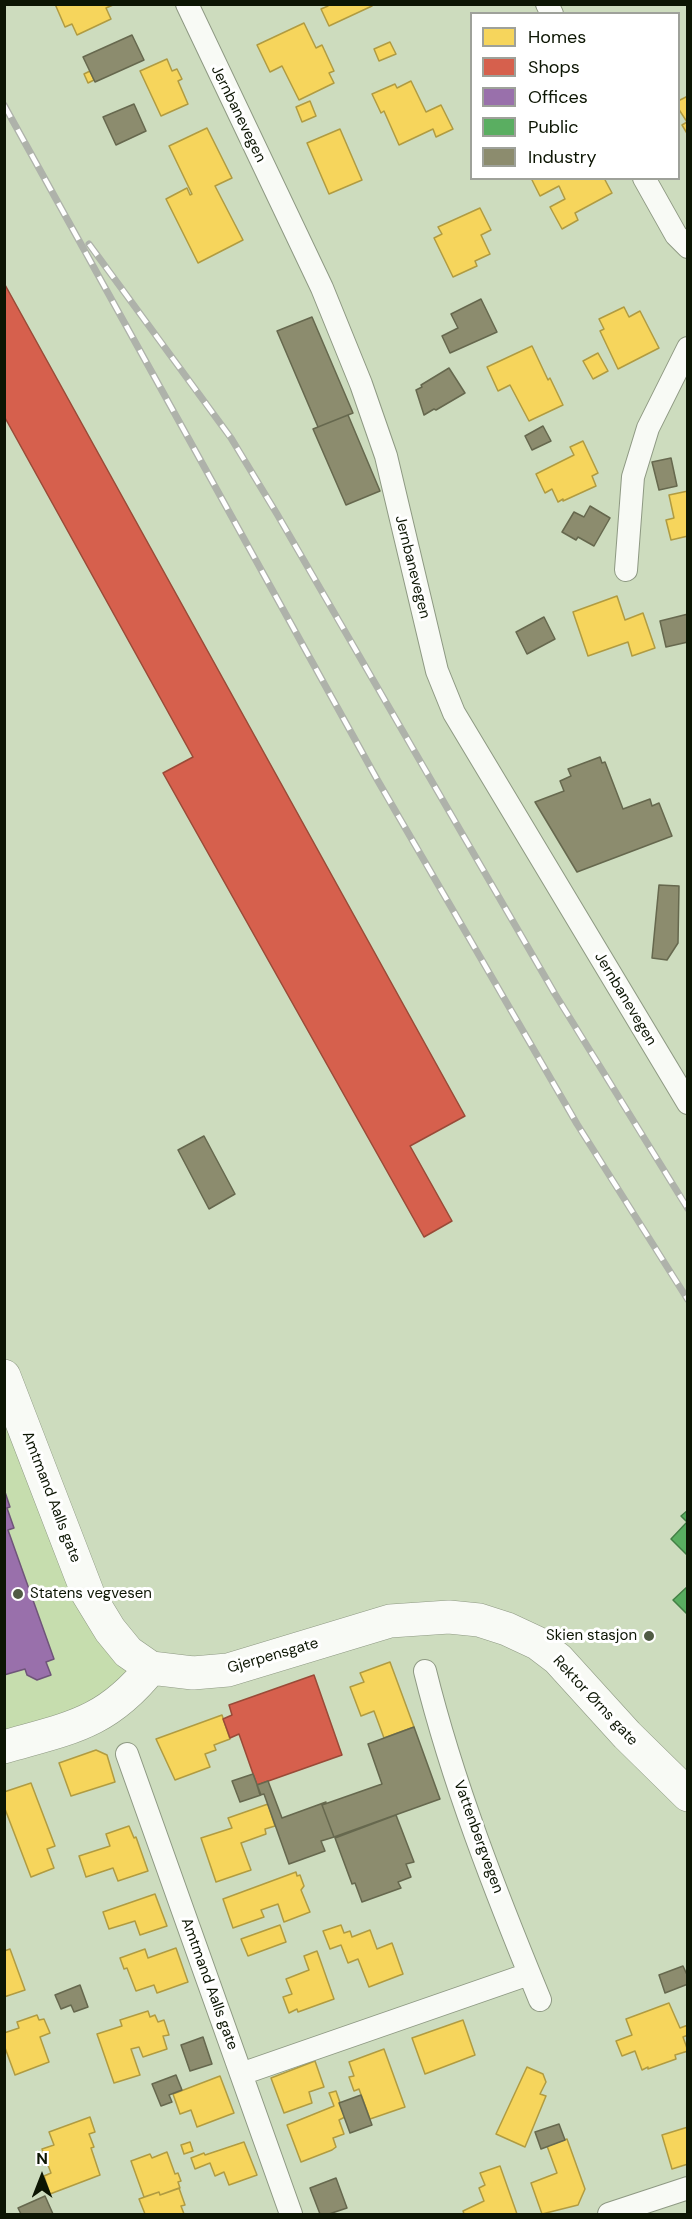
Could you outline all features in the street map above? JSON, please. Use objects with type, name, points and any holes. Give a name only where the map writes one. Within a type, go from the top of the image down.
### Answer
[{"type":"main road","name":"Amtmand Aalls gate","points":[[7,1392],[88,1594],[122,1645],[151,1668]]},
{"type":"main road","name":"Rektor Ørns gate","points":[[419,1618],[449,1617],[478,1620],[507,1629],[537,1643],[558,1659],[627,1735],[687,1795]]},
{"type":"main road","name":"Gjerpensgate","points":[[151,1668],[193,1673],[228,1671],[359,1629],[390,1621],[419,1618]]},
{"type":"main road","points":[[4,1747],[81,1724],[101,1714],[117,1704],[137,1686],[151,1668]]},
{"type":"street","name":"Jernbanevegen","points":[[187,4],[322,288],[361,384],[386,456],[437,671],[454,713],[687,1103]]},
{"type":"street","points":[[645,180],[676,235],[687,247]]},
{"type":"street","points":[[626,570],[633,477],[648,428],[687,348]]},
{"type":"street","name":"Vattenbergvegen","points":[[425,1671],[440,1728],[464,1802],[540,2000]]},
{"type":"street","name":"Amtmand Aalls gate","points":[[127,1754],[291,2214]]},
{"type":"street","points":[[242,2074],[529,1974]]},
{"type":"street","points":[[609,2214],[687,2188]]},
{"type":"shaded area","points":[[4,1376],[88,1594],[151,1668],[4,1746]]},
{"type":"building: Homes","points":[[55,4],[113,5],[106,8],[111,19],[77,35],[72,24],[65,27]]},
{"type":"building: Homes","points":[[327,4],[371,4],[372,6],[329,26],[321,9],[328,6]]},
{"type":"building: Homes","points":[[304,23],[316,48],[322,45],[334,71],[329,73],[334,83],[299,100],[282,66],[270,72],[257,45]]},
{"type":"building: Homes","points":[[390,42],[396,54],[379,61],[374,49]]},
{"type":"building: Homes","points":[[167,59],[172,71],[177,69],[182,79],[178,81],[188,104],[161,116],[140,71]]},
{"type":"building: Homes","points":[[90,71],[94,80],[88,83],[84,74]]},
{"type":"building: Homes","points":[[411,81],[426,112],[441,105],[453,129],[436,137],[433,129],[399,145],[384,111],[381,113],[372,94],[395,84],[397,88]]},
{"type":"building: Homes","points":[[688,96],[688,135],[682,125],[687,122],[680,111],[680,100]]},
{"type":"building: Homes","points":[[310,101],[316,116],[302,122],[296,107]]},
{"type":"building: Homes","points":[[207,128],[232,178],[215,186],[243,240],[198,263],[166,199],[187,188],[190,195],[192,194],[169,146]]},
{"type":"building: Homes","points":[[340,129],[362,180],[329,194],[307,143]]},
{"type":"building: Homes","points":[[532,180],[605,180],[612,193],[575,213],[578,220],[562,229],[550,207],[565,199],[559,186],[540,196]]},
{"type":"building: Homes","points":[[480,208],[491,230],[481,235],[490,254],[475,261],[477,266],[453,277],[434,238],[442,234],[438,227]]},
{"type":"building: Homes","points":[[624,307],[629,317],[640,311],[659,348],[618,369],[600,331],[604,329],[599,319]]},
{"type":"building: Homes","points":[[532,346],[563,405],[529,421],[510,385],[498,391],[487,367]]},
{"type":"building: Homes","points":[[598,353],[608,371],[593,379],[583,361]]},
{"type":"building: Homes","points":[[583,441],[598,473],[592,476],[596,486],[558,502],[552,489],[545,493],[536,474],[574,455],[570,447]]},
{"type":"building: Homes","points":[[688,491],[688,536],[671,540],[666,520],[674,518],[669,495]]},
{"type":"building: Homes","points":[[617,596],[625,620],[643,613],[655,648],[632,656],[628,642],[588,656],[573,612]]},
{"type":"building: Homes","points":[[390,1662],[414,1727],[384,1738],[374,1711],[361,1716],[350,1687],[364,1682],[360,1673]]},
{"type":"building: Homes","points":[[222,1715],[230,1739],[214,1745],[216,1750],[205,1754],[210,1767],[175,1780],[156,1739]]},
{"type":"building: Homes","points":[[96,1750],[107,1755],[115,1782],[71,1796],[59,1763]]},
{"type":"building: Homes","points":[[31,1783],[55,1846],[47,1849],[54,1868],[31,1877],[5,1809],[4,1792]]},
{"type":"building: Homes","points":[[268,1804],[275,1826],[265,1829],[266,1834],[241,1843],[251,1870],[216,1882],[201,1838],[232,1828],[228,1818]]},
{"type":"building: Homes","points":[[129,1826],[134,1838],[136,1837],[148,1871],[118,1881],[113,1868],[86,1877],[79,1856],[110,1846],[106,1834]]},
{"type":"building: Homes","points":[[296,1872],[297,1876],[300,1875],[304,1886],[301,1890],[310,1912],[284,1922],[278,1904],[261,1910],[264,1917],[233,1928],[223,1899]]},
{"type":"building: Homes","points":[[155,1894],[167,1926],[140,1935],[135,1921],[109,1929],[103,1912]]},
{"type":"building: Homes","points":[[280,1925],[286,1942],[248,1956],[241,1939]]},
{"type":"building: Homes","points":[[341,1925],[344,1933],[350,1931],[352,1937],[370,1930],[377,1949],[392,1943],[403,1974],[369,1987],[358,1959],[348,1963],[341,1945],[330,1949],[323,1931]]},
{"type":"building: Homes","points":[[176,1948],[188,1982],[157,1993],[154,1985],[136,1991],[127,1968],[124,1969],[120,1958],[145,1949],[148,1958]]},
{"type":"building: Homes","points":[[10,1949],[25,1990],[4,1997],[4,1951]]},
{"type":"building: Homes","points":[[317,1951],[334,1999],[289,2013],[283,1997],[292,1994],[286,1979],[309,1970],[304,1956]]},
{"type":"building: Homes","points":[[669,2003],[680,2028],[688,2025],[688,2035],[683,2037],[688,2051],[675,2055],[676,2059],[642,2070],[635,2051],[622,2056],[616,2041],[632,2035],[626,2019]]},
{"type":"building: Homes","points":[[148,2011],[150,2017],[155,2015],[158,2022],[164,2020],[169,2035],[163,2036],[167,2049],[143,2057],[139,2047],[131,2049],[140,2075],[114,2083],[97,2034],[122,2026],[120,2020]]},
{"type":"building: Homes","points":[[37,2015],[39,2020],[44,2019],[50,2033],[40,2037],[49,2062],[15,2075],[4,2045],[4,2033],[19,2028],[17,2022]]},
{"type":"building: Homes","points":[[463,2020],[475,2055],[425,2074],[412,2038]]},
{"type":"building: Homes","points":[[384,2049],[405,2107],[370,2119],[359,2089],[354,2091],[349,2077],[354,2076],[349,2062]]},
{"type":"building: Homes","points":[[315,2061],[324,2087],[309,2092],[312,2103],[284,2113],[271,2078]]},
{"type":"building: Homes","points":[[527,2067],[543,2074],[546,2082],[540,2094],[546,2096],[525,2147],[496,2134]]},
{"type":"building: Homes","points":[[220,2076],[234,2113],[197,2127],[191,2110],[180,2114],[173,2094]]},
{"type":"building: Homes","points":[[336,2091],[345,2117],[339,2120],[344,2134],[333,2138],[336,2147],[332,2150],[301,2162],[287,2125],[334,2106],[329,2093]]},
{"type":"building: Homes","points":[[90,2117],[95,2132],[89,2134],[94,2147],[91,2148],[100,2175],[50,2194],[44,2176],[51,2173],[42,2149],[54,2145],[49,2132]]},
{"type":"building: Homes","points":[[688,2127],[688,2164],[672,2169],[662,2135]]},
{"type":"building: Homes","points":[[567,2139],[585,2189],[578,2205],[542,2214],[531,2183],[557,2173],[547,2146]]},
{"type":"building: Homes","points":[[190,2142],[193,2151],[184,2154],[181,2145]]},
{"type":"building: Homes","points":[[244,2142],[257,2175],[229,2185],[224,2172],[215,2176],[210,2163],[195,2169],[191,2158]]},
{"type":"building: Homes","points":[[167,2152],[175,2174],[178,2173],[181,2181],[178,2182],[180,2188],[160,2195],[159,2192],[144,2197],[131,2161],[150,2154],[152,2158]]},
{"type":"building: Homes","points":[[500,2166],[517,2214],[464,2214],[463,2211],[484,2201],[479,2188],[485,2185],[480,2173]]},
{"type":"building: Homes","points":[[179,2188],[185,2205],[181,2206],[184,2214],[145,2214],[139,2199]]},
{"type":"building: Shops","points":[[4,283],[465,1116],[410,1146],[452,1221],[424,1237],[163,773],[193,757],[4,416]]},
{"type":"building: Shops","points":[[314,1675],[342,1755],[257,1785],[239,1734],[230,1738],[223,1719],[232,1715],[229,1705]]},
{"type":"building: Offices","name":"Statens vegvesen","points":[[5,1492],[10,1507],[7,1508],[14,1528],[8,1530],[54,1659],[46,1662],[51,1675],[37,1680],[27,1675],[25,1669],[4,1675]]},
{"type":"building: Public","points":[[688,1510],[688,1556],[671,1539],[687,1522],[681,1516]]},
{"type":"building: Public","name":"Skien stasjon","points":[[688,1586],[688,1615],[673,1600]]},
{"type":"building: Industry","points":[[132,35],[144,60],[95,82],[83,57]]},
{"type":"building: Industry","points":[[134,104],[146,131],[116,145],[103,117]]},
{"type":"building: Industry","points":[[481,299],[497,332],[450,353],[442,336],[458,328],[451,314]]},
{"type":"building: Industry","points":[[312,317],[353,413],[318,427],[277,331]]},
{"type":"building: Industry","points":[[449,368],[465,393],[424,415],[416,390]]},
{"type":"building: Industry","points":[[348,415],[380,491],[346,505],[313,429]]},
{"type":"building: Industry","points":[[543,426],[551,441],[532,450],[525,436]]},
{"type":"building: Industry","points":[[671,458],[677,486],[659,490],[652,462]]},
{"type":"building: Industry","points":[[590,506],[610,518],[594,546],[578,537],[576,540],[562,532],[574,512],[584,517]]},
{"type":"building: Industry","points":[[688,614],[688,642],[666,647],[660,621]]},
{"type":"building: Industry","points":[[544,617],[555,639],[527,654],[516,632]]},
{"type":"building: Industry","points":[[600,757],[602,763],[605,762],[623,809],[650,799],[652,806],[659,803],[672,836],[577,872],[535,802],[564,791],[560,781],[571,776],[568,769]]},
{"type":"building: Industry","points":[[659,885],[679,886],[678,943],[667,960],[652,958]]},
{"type":"building: Industry","points":[[204,1136],[235,1194],[209,1209],[178,1150]]},
{"type":"building: Industry","points":[[414,1727],[440,1799],[334,1837],[322,1805],[382,1784],[368,1744]]},
{"type":"building: Industry","points":[[253,1774],[261,1795],[240,1802],[232,1781]]},
{"type":"building: Industry","points":[[268,1781],[282,1818],[326,1802],[322,1805],[334,1837],[321,1841],[325,1851],[289,1864],[264,1794],[260,1795],[257,1785]]},
{"type":"building: Industry","points":[[396,1815],[414,1862],[406,1864],[411,1877],[398,1882],[401,1888],[362,1902],[355,1883],[352,1884],[335,1838]]},
{"type":"building: Industry","points":[[683,1966],[688,1977],[688,1984],[665,1993],[659,1975]]},
{"type":"building: Industry","points":[[80,1985],[88,2007],[74,2012],[71,2005],[61,2009],[55,1995]]},
{"type":"building: Industry","points":[[203,2037],[212,2064],[190,2071],[181,2045]]},
{"type":"building: Industry","points":[[176,2075],[182,2090],[169,2095],[172,2102],[161,2106],[152,2084]]},
{"type":"building: Industry","points":[[361,2095],[372,2125],[350,2133],[339,2103]]},
{"type":"building: Industry","points":[[559,2124],[565,2140],[541,2149],[535,2132]]},
{"type":"building: Industry","points":[[336,2178],[347,2208],[329,2214],[320,2214],[310,2188]]},
{"type":"building: Industry","points":[[45,2196],[53,2214],[21,2214],[18,2208]]},
{"type":"railway","points":[[4,105],[378,781],[577,1124],[688,1300]]},
{"type":"railway","points":[[89,244],[231,438],[555,994],[688,1209]]},
{"type":"place","name":"Statens vegvesen","points":[[18,1594]]},
{"type":"place","name":"Skien stasjon","points":[[649,1636]]}]
